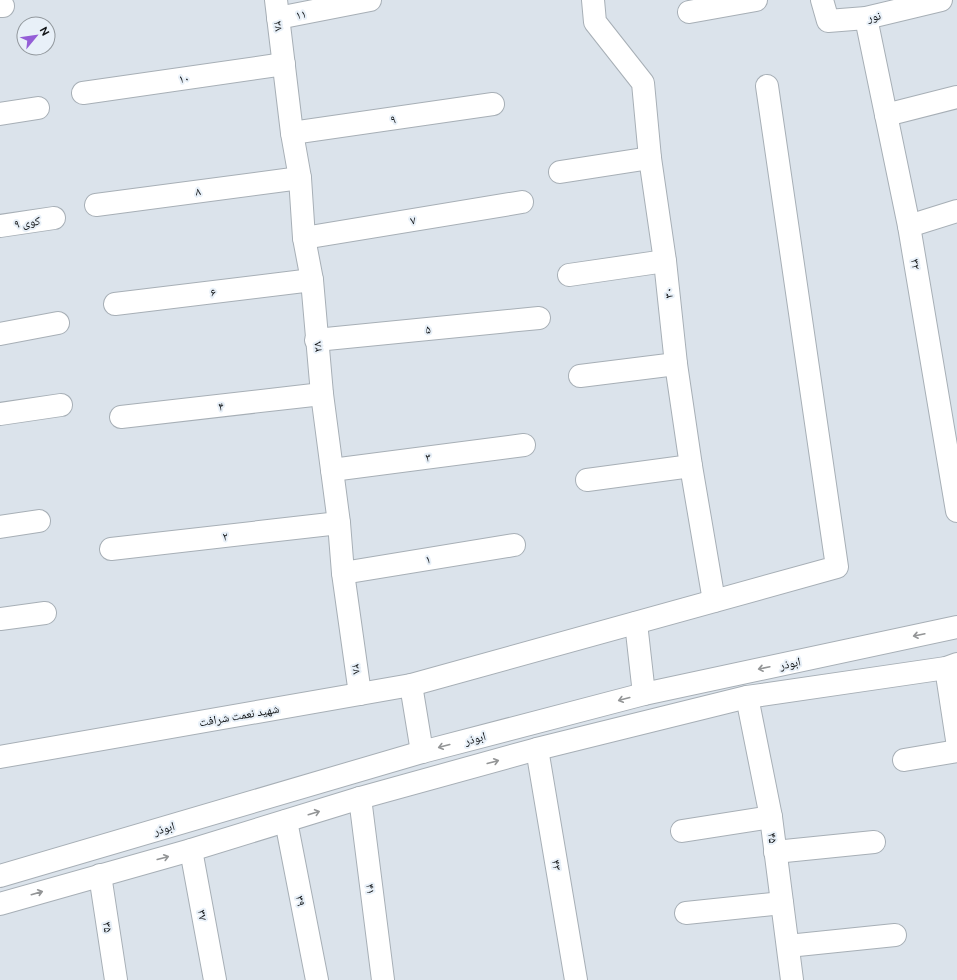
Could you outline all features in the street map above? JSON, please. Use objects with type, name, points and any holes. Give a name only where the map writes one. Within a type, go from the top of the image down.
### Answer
[{"type":"street","name":"۱۱","points":[[277,9],[370,0]]},
{"type":"street","name":"۳۰","points":[[593,0],[595,22],[643,83],[650,158],[665,261],[676,364],[691,466],[714,601]]},
{"type":"street","points":[[689,12],[756,0]]},
{"type":"street","name":"نور","points":[[822,0],[828,21],[866,18],[903,4],[941,0]]},
{"type":"street","name":"۲۸","points":[[277,9],[292,133],[300,178],[304,238],[312,280],[316,340],[322,394],[339,523],[343,573],[360,694]]},
{"type":"street","name":"۳۲","points":[[866,18],[910,226],[957,511]]},
{"type":"street","name":"۱۰","points":[[83,93],[284,64]]},
{"type":"street","name":"شهید نعمت شرافت","points":[[0,758],[411,685],[837,567],[767,86]]},
{"type":"street","points":[[886,115],[957,97]]},
{"type":"street","name":"۹","points":[[292,133],[493,104]]},
{"type":"street","points":[[0,114],[38,108]]},
{"type":"street","points":[[560,172],[650,158]]},
{"type":"street","name":"۸","points":[[96,205],[300,178]]},
{"type":"street","name":"۷","points":[[304,238],[522,202]]},
{"type":"street","points":[[910,226],[957,211]]},
{"type":"street","name":"کوی ۹","points":[[0,226],[54,218]]},
{"type":"street","points":[[569,274],[665,261]]},
{"type":"street","name":"۶","points":[[115,304],[312,280]]},
{"type":"street","name":"۵","points":[[316,340],[539,318]]},
{"type":"street","points":[[0,334],[58,324]]},
{"type":"street","points":[[580,376],[676,364]]},
{"type":"street","name":"۴","points":[[121,417],[322,394]]},
{"type":"street","points":[[0,414],[61,405]]},
{"type":"street","name":"۳","points":[[332,470],[524,445]]},
{"type":"street","points":[[587,480],[691,466]]},
{"type":"street","points":[[0,527],[39,521]]},
{"type":"street","name":"۲","points":[[111,549],[339,523]]},
{"type":"street","name":"۱","points":[[343,573],[514,545]]},
{"type":"street","points":[[0,620],[45,613]]},
{"type":"street","points":[[636,622],[644,694]]},
{"type":"street","name":"ابوذر","points":[[0,876],[422,752],[644,694],[957,627]]},
{"type":"street","points":[[0,904],[191,850],[360,798],[537,750],[747,697],[951,666],[957,740]]},
{"type":"street","points":[[411,685],[422,752]]},
{"type":"street","name":"۴۵","points":[[747,697],[771,817],[792,980]]},
{"type":"street","name":"۴۳","points":[[537,750],[576,980]]},
{"type":"street","points":[[904,760],[957,751]]},
{"type":"street","name":"۴۱","points":[[360,798],[383,980]]},
{"type":"street","points":[[682,831],[771,817]]},
{"type":"street","name":"۳۹","points":[[286,821],[316,980]]},
{"type":"street","points":[[775,852],[874,842]]},
{"type":"street","name":"۳۷","points":[[191,850],[215,980]]},
{"type":"street","name":"۳۵","points":[[100,875],[116,980]]},
{"type":"street","points":[[686,913],[782,903]]},
{"type":"street","points":[[788,946],[895,935]]}]
